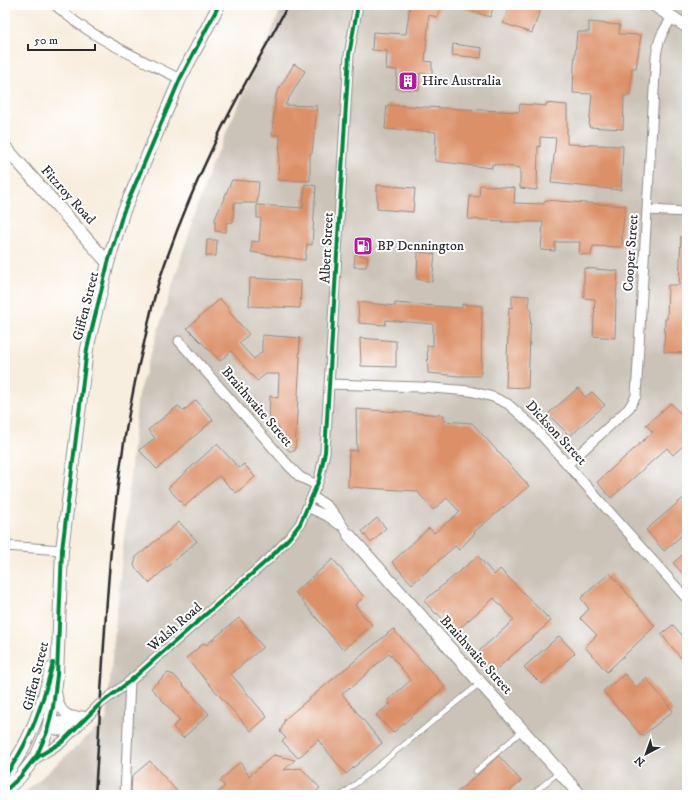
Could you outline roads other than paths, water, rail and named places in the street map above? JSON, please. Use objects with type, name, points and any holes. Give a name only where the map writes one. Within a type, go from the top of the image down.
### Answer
[{"type":"street","points":[[55,5],[68,17],[93,34],[180,79]]},
{"type":"street","name":"Giffen Street","points":[[57,635],[53,663],[35,723],[49,725],[56,687],[57,635],[62,550],[87,350],[108,263],[124,213],[180,79],[219,5]]},
{"type":"street","name":"Albert Street","points":[[315,491],[322,471],[325,452],[349,54],[358,5]]},
{"type":"street","points":[[654,5],[687,27]]},
{"type":"street","name":"Cooper Street","points":[[567,465],[629,408],[636,396],[658,43],[672,18]]},
{"type":"street","name":"Fitzroy Road","points":[[5,147],[108,263]]},
{"type":"street","points":[[648,210],[687,212]]},
{"type":"street","name":"Braithwaite Street","points":[[179,341],[292,470],[315,491],[323,503],[331,509],[350,535]]},
{"type":"street","name":"Dickson Street","points":[[330,384],[420,387],[470,391],[493,397],[508,404],[534,426],[567,465],[686,596]]},
{"type":"street","name":"Walsh Road","points":[[5,791],[39,756],[62,742],[87,715],[130,681],[271,557],[300,524],[315,491]]},
{"type":"street","name":"Braithwaite Street","points":[[308,507],[338,523],[350,535],[580,795]]},
{"type":"street","points":[[5,546],[62,550]]},
{"type":"street","points":[[125,795],[130,681]]},
{"type":"street","points":[[56,687],[59,704],[64,712],[70,715],[87,715]]},
{"type":"street","name":"Walsh Road","points":[[32,763],[42,744],[49,725],[73,720],[87,715]]},
{"type":"street","points":[[5,776],[24,748],[35,723]]},
{"type":"street","points":[[49,725],[60,731],[76,727]]},
{"type":"lane","points":[[342,795],[481,683]]},
{"type":"lane","points":[[476,771],[523,730]]},
{"type":"lane","points":[[531,795],[560,771]]},
{"type":"railway","points":[[95,795],[105,624],[115,511],[122,454],[132,398],[153,302],[173,242],[210,153],[226,120],[288,5]]},
{"type":"place","name":"Hire Australia","points":[[408,81]]},
{"type":"place","name":"BP Dennington","points":[[363,246]]}]
